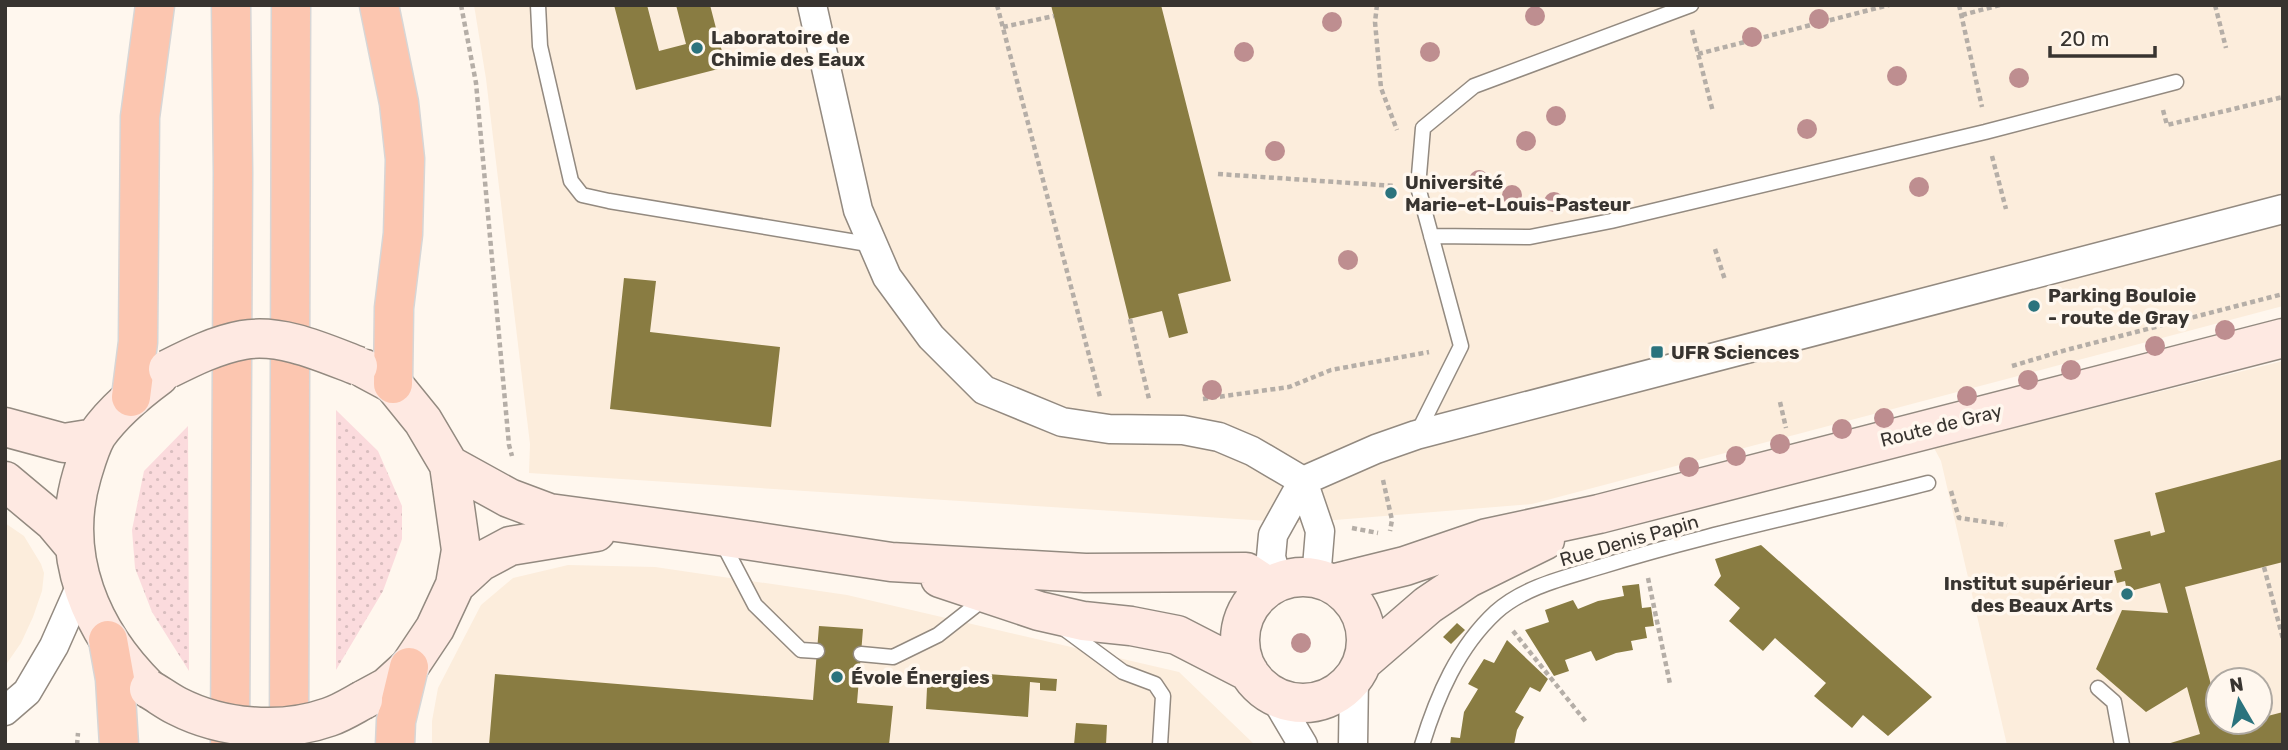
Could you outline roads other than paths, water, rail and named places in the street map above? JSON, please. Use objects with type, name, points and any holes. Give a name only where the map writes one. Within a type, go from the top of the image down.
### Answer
[{"type":"highway","points":[[131,397],[138,342],[140,117],[155,5]]},
{"type":"highway","points":[[230,745],[233,201],[231,5]]},
{"type":"highway","points":[[289,745],[290,5]]},
{"type":"highway","points":[[379,5],[399,103],[405,159],[403,234],[394,308],[393,384]]},
{"type":"highway","points":[[108,639],[115,679],[119,745]]},
{"type":"highway","points":[[396,745],[396,721],[409,667]]},
{"type":"main road","name":"Route de Gray","points":[[1324,581],[1405,566],[1487,538],[1599,514],[2283,338]]},
{"type":"main road","points":[[244,340],[272,340],[315,350],[358,366],[393,384],[423,421],[449,465],[461,550],[455,585],[435,628],[409,667],[387,687],[330,717],[296,725],[252,727],[211,718],[177,706],[149,689],[129,669],[93,613],[81,585],[75,547],[78,490],[95,438],[110,418],[131,397],[168,369],[205,351],[244,340]]},
{"type":"main road","points":[[5,427],[64,443],[95,438]]},
{"type":"main road","points":[[449,465],[509,499],[549,513],[637,526],[891,562],[1085,573],[1246,572],[1273,585]]},
{"type":"main road","points":[[5,481],[54,523],[75,547]]},
{"type":"main road","name":"Route de Gray","points":[[1358,669],[1428,605],[1468,578],[1599,514]]},
{"type":"main road","points":[[455,585],[480,562],[510,546],[637,526]]},
{"type":"main road","points":[[891,562],[1039,611],[1083,621],[1131,626],[1177,635],[1262,684],[1295,702],[1317,701],[1338,692],[1358,669],[1366,640],[1362,618],[1350,598],[1324,581],[1297,578],[1273,585],[1253,601],[1243,620],[1241,652],[1262,684]]},
{"type":"street","points":[[812,5],[858,210],[887,278],[932,337],[984,390],[1062,422],[1110,429],[1183,430],[1219,437],[1252,451],[1303,481],[1320,531],[1324,581]]},
{"type":"street","points":[[1273,585],[1273,535],[1303,481],[1376,449],[1416,435],[2283,209]]},
{"type":"street","points":[[5,711],[27,692],[54,646],[81,585]]},
{"type":"street","points":[[1353,745],[1358,669]]},
{"type":"street","points":[[1262,684],[1303,745]]},
{"type":"lane","points":[[538,5],[541,46],[571,181],[582,195],[622,204],[874,245]]},
{"type":"lane","points":[[1416,435],[1461,346],[1418,187],[1423,128],[1474,86],[1689,6]]},
{"type":"lane","points":[[1431,236],[1530,237],[1611,221],[1985,132],[2176,82]]},
{"type":"lane","name":"Rue Denis Papin","points":[[1422,745],[1432,712],[1452,667],[1474,636],[1497,611],[1524,594],[1560,579],[1643,554],[1928,483]]},
{"type":"lane","points":[[719,536],[755,605],[801,650],[817,651]]},
{"type":"lane","points":[[861,654],[893,657],[938,635],[990,595]]},
{"type":"lane","points":[[1039,611],[1123,672],[1155,684],[1163,696],[1160,745]]},
{"type":"lane","points":[[2098,688],[2114,702],[2122,745]]},
{"type":"place","name":"Laboratoire de Chimie des Eaux","points":[[697,48]]},
{"type":"place","name":"Université Marie-et-Louis-Pasteur","points":[[1391,193]]},
{"type":"place","name":"Parking Bouloie - route de Gray","points":[[2034,306]]},
{"type":"place","name":"UFR Sciences","points":[[1657,352]]},
{"type":"place","name":"Institut supérieur des Beaux Arts","points":[[2127,594]]},
{"type":"place","name":"Évole Énergies","points":[[837,677]]}]
